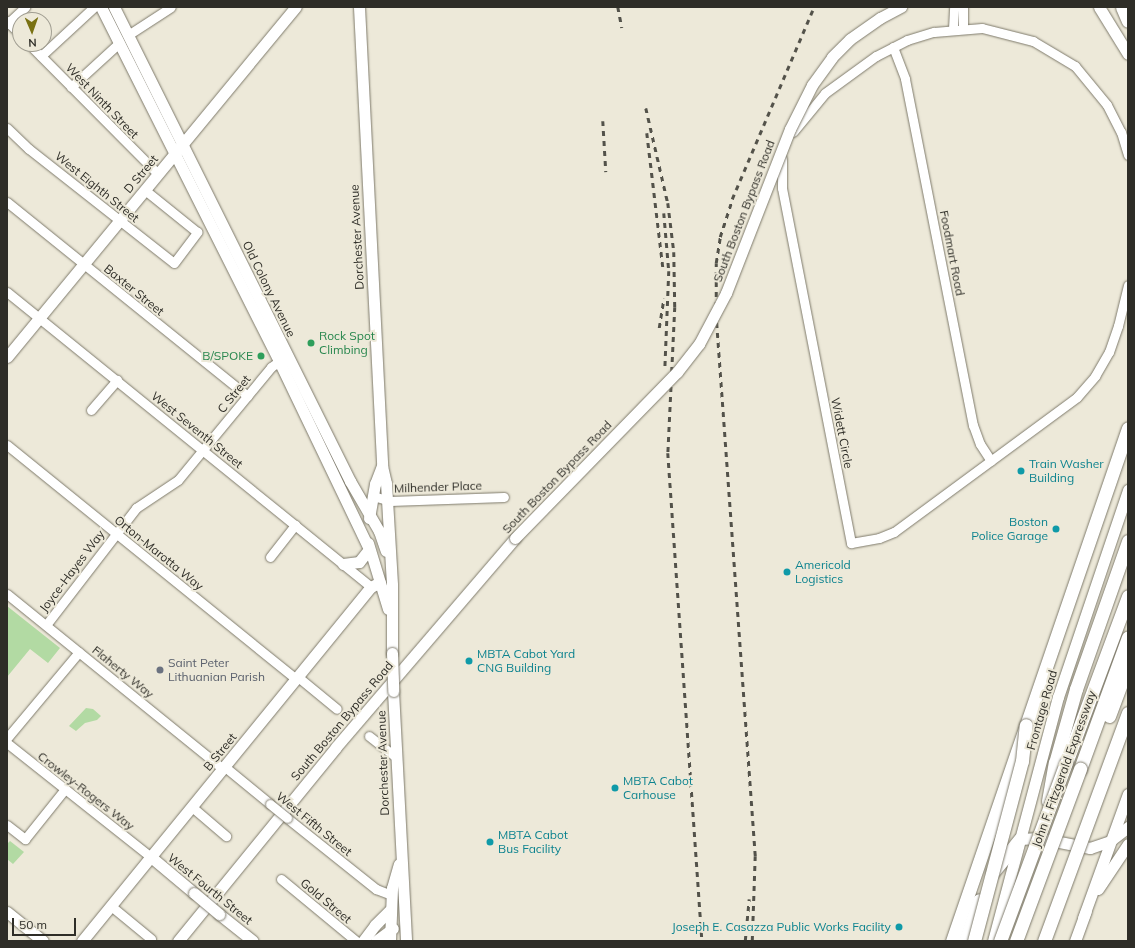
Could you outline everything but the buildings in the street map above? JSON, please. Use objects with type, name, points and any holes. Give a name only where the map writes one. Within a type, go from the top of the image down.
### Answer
[{"type":"highway","points":[[1122,7],[1128,21]]},
{"type":"highway","points":[[952,941],[1128,428]]},
{"type":"highway","points":[[1061,763],[1076,689],[1128,541]]},
{"type":"highway","name":"John F. Fitzgerald Expressway","points":[[1000,941],[1044,822],[1061,763],[1128,596]]},
{"type":"highway","points":[[1026,941],[1128,638]]},
{"type":"highway","points":[[1016,941],[1084,770],[1128,665]]},
{"type":"highway","points":[[1044,941],[1128,713]]},
{"type":"highway","points":[[974,941],[1022,761],[1026,725]]},
{"type":"highway","points":[[965,941],[991,874],[1008,852],[1020,840]]},
{"type":"main road","name":"Old Colony Avenue","points":[[102,7],[124,39],[183,144],[284,358],[369,549]]},
{"type":"main road","name":"Old Colony Avenue","points":[[114,7],[124,39],[174,154],[383,541],[392,585]]},
{"type":"main road","name":"D Street","points":[[7,357],[296,7]]},
{"type":"main road","name":"Dorchester Avenue","points":[[359,7],[382,466],[388,501],[392,585],[390,616],[400,862],[405,911],[406,941]]},
{"type":"main road","name":"South Boston Bypass Road","points":[[178,941],[340,743],[515,538],[672,377],[699,344],[726,293],[790,128],[812,85],[832,57],[850,39],[875,21],[901,7]]},
{"type":"main road","points":[[1099,7],[1128,54]]},
{"type":"main road","name":"Dorchester Avenue","points":[[382,466],[369,515],[369,549],[375,584],[390,616]]},
{"type":"main road","name":"Frontage Road","points":[[993,941],[1060,690],[1128,490]]},
{"type":"main road","points":[[343,564],[359,562],[369,549]]},
{"type":"main road","name":"B Street","points":[[82,941],[375,584]]},
{"type":"main road","points":[[1075,941],[1128,794]]},
{"type":"main road","points":[[1081,848],[1093,848],[1110,841],[1128,826]]},
{"type":"main road","points":[[1020,840],[1039,838],[1106,855]]},
{"type":"main road","points":[[1083,918],[1102,882],[1128,844]]},
{"type":"main road","name":"West Fourth Street","points":[[151,857],[253,941]]},
{"type":"main road","name":"Dorchester Avenue","points":[[390,936],[390,910],[400,862]]},
{"type":"main road","points":[[363,941],[375,925],[390,910]]},
{"type":"main road","points":[[376,941],[390,936],[405,911]]},
{"type":"main road","points":[[7,912],[43,941]]},
{"type":"street","points":[[8,23],[25,7]]},
{"type":"street","points":[[41,56],[94,7]]},
{"type":"street","points":[[71,87],[124,39],[171,7]]},
{"type":"street","points":[[954,7],[958,28]]},
{"type":"street","points":[[958,28],[963,7]]},
{"type":"street","name":"Widett Circle","points":[[1128,155],[1121,132],[1107,105],[1088,80],[1068,60],[1043,45],[1018,35],[991,29],[958,28],[924,34],[893,47],[856,68],[819,99],[793,132],[780,168],[852,543],[890,535],[1070,403],[1095,376],[1116,335],[1128,285]]},
{"type":"street","name":"Foodmart Road","points":[[893,47],[905,80],[975,432],[991,461]]},
{"type":"street","name":"West Ninth Street","points":[[37,52],[158,174]]},
{"type":"street","name":"West Eighth Street","points":[[7,128],[30,149],[119,221],[174,263],[197,232],[145,190]]},
{"type":"street","name":"Baxter Street","points":[[7,202],[83,265],[247,396]]},
{"type":"street","name":"West Seventh Street","points":[[7,292],[343,564],[375,584]]},
{"type":"street","name":"C Street","points":[[203,451],[247,396],[284,358]]},
{"type":"street","points":[[91,410],[117,380]]},
{"type":"street","name":"Orton-Marotta Way","points":[[7,445],[337,709]]},
{"type":"street","name":"Joyce-Hayes Way","points":[[46,625],[140,504],[171,486],[203,451]]},
{"type":"street","name":"Milhender Place","points":[[373,496],[388,501],[504,497]]},
{"type":"street","points":[[270,557],[295,525]]},
{"type":"street","name":"Flaherty Way","points":[[7,594],[224,768]]},
{"type":"street","points":[[7,738],[79,652]]},
{"type":"street","points":[[369,736],[396,757]]},
{"type":"street","name":"Crowley-Rogers Way","points":[[7,744],[151,857]]},
{"type":"street","name":"West Fifth Street","points":[[224,768],[376,889],[392,896]]},
{"type":"street","points":[[7,825],[25,840],[65,789]]},
{"type":"street","points":[[192,807],[226,836]]},
{"type":"street","name":"Gold Street","points":[[281,879],[356,941]]},
{"type":"street","points":[[111,906],[151,939]]},
{"type":"green space","points":[[7,606],[60,648],[48,663],[30,649],[7,677]]},
{"type":"green space","points":[[86,708],[93,709],[101,716],[97,720],[85,723],[76,731],[69,726]]},
{"type":"green space","points":[[10,841],[24,852],[13,864],[7,859],[7,844]]},
{"type":"railway","points":[[618,7],[622,28]]},
{"type":"railway","points":[[752,941],[755,856],[716,317],[716,263],[720,237],[732,199],[814,7]]},
{"type":"railway","points":[[646,108],[668,203],[674,252],[675,307],[668,453],[702,941]]},
{"type":"railway","points":[[603,121],[606,172]]},
{"type":"railway","points":[[647,133],[663,268]]},
{"type":"railway","points":[[664,213],[669,271],[665,369]]},
{"type":"railway","points":[[659,328],[664,298]]},
{"type":"railway","points":[[745,941],[749,899]]},
{"type":"place","name":"Rock Spot Climbing","points":[[311,343]]},
{"type":"place","name":"B/SPOKE","points":[[261,356]]},
{"type":"place","name":"Train Washer Building","points":[[1021,471]]},
{"type":"place","name":"Boston Police Garage","points":[[1056,529]]},
{"type":"place","name":"Americold Logistics","points":[[787,572]]},
{"type":"place","name":"MBTA Cabot Yard CNG Building","points":[[469,661]]},
{"type":"place","name":"Saint Peter Lithuanian Parish","points":[[160,670]]},
{"type":"place","name":"MBTA Cabot Carhouse","points":[[615,788]]},
{"type":"place","name":"MBTA Cabot Bus Facility","points":[[490,842]]},
{"type":"place","name":"Joseph E. Casazza Public Works Facility","points":[[899,927]]}]
